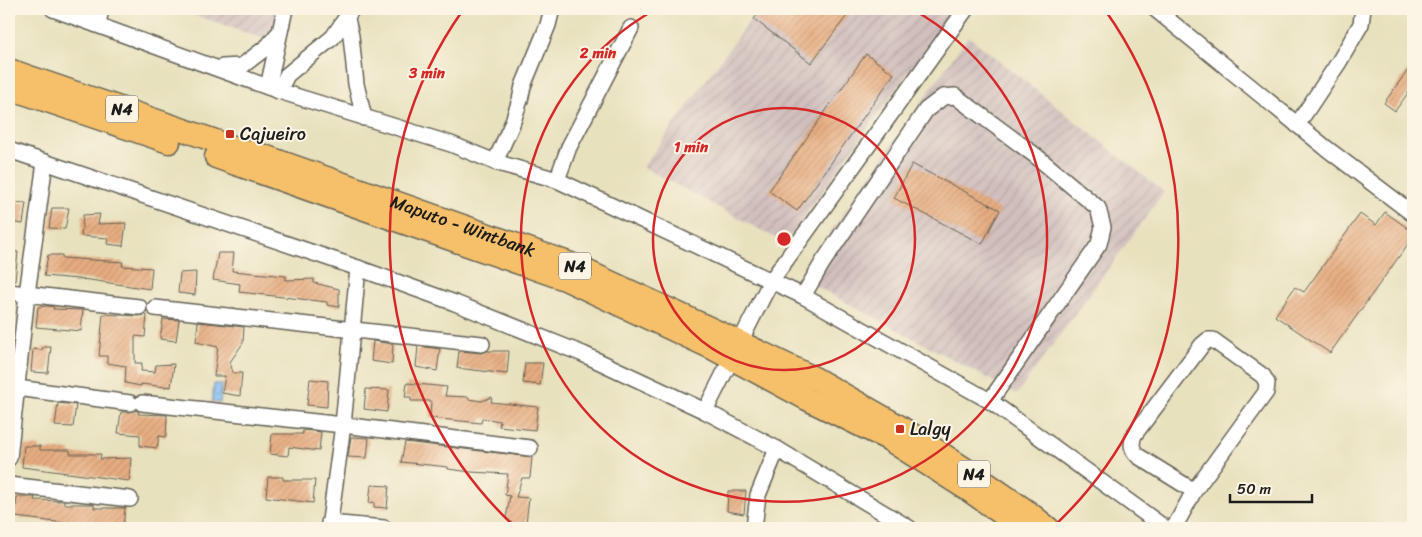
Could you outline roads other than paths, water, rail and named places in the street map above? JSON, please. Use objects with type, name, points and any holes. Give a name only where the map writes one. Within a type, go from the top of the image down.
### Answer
[{"type":"highway","name":"Maputo - Wintbank","points":[[9,70],[531,249],[587,272],[736,350],[807,399],[888,439],[970,491],[1022,528]]},
{"type":"highway","name":"Maputo - Wintbank","points":[[9,88],[247,167],[525,264],[736,350],[816,379],[897,425],[979,478],[1048,528]]},
{"type":"street","points":[[53,9],[274,89],[450,144],[495,162],[557,180],[802,296],[990,401],[1166,528]]},
{"type":"street","points":[[98,24],[101,9]]},
{"type":"street","points":[[274,89],[278,33],[285,9]]},
{"type":"street","points":[[495,162],[512,124],[523,86],[548,25],[552,9]]},
{"type":"street","points":[[705,411],[771,281],[966,9]]},
{"type":"street","points":[[1155,9],[1298,125],[1413,214]]},
{"type":"street","points":[[1298,125],[1361,24],[1363,9]]},
{"type":"street","points":[[274,89],[287,75],[334,37],[349,14]]},
{"type":"street","points":[[349,14],[356,84],[364,118]]},
{"type":"street","points":[[557,180],[569,147],[631,28]]},
{"type":"street","points":[[214,68],[242,66],[268,46],[278,33]]},
{"type":"street","points":[[802,296],[926,110],[943,97],[955,96],[1036,156],[1098,208],[1103,227],[1099,244],[990,401]]},
{"type":"street","points":[[9,150],[358,268],[455,303],[583,354],[705,411],[777,449],[909,528]]},
{"type":"street","points":[[9,458],[13,388],[45,162]]},
{"type":"street","points":[[358,268],[343,425],[329,526],[384,528]]},
{"type":"street","points":[[9,292],[140,307]]},
{"type":"street","points":[[155,308],[482,344]]},
{"type":"street","points":[[1174,528],[1194,491],[1266,392],[1267,383],[1263,376],[1213,340],[1208,340],[1202,345],[1134,434],[1132,441],[1134,452],[1138,456],[1194,491]]},
{"type":"street","points":[[13,388],[530,448]]},
{"type":"street","points":[[754,528],[758,495],[777,449]]},
{"type":"street","points":[[9,485],[130,499]]},
{"type":"water","points":[[214,384],[222,384],[220,403],[212,402]]},
{"type":"place","name":"Cajueiro","points":[[230,134]]},
{"type":"place","name":"Lalgy","points":[[900,429]]}]
